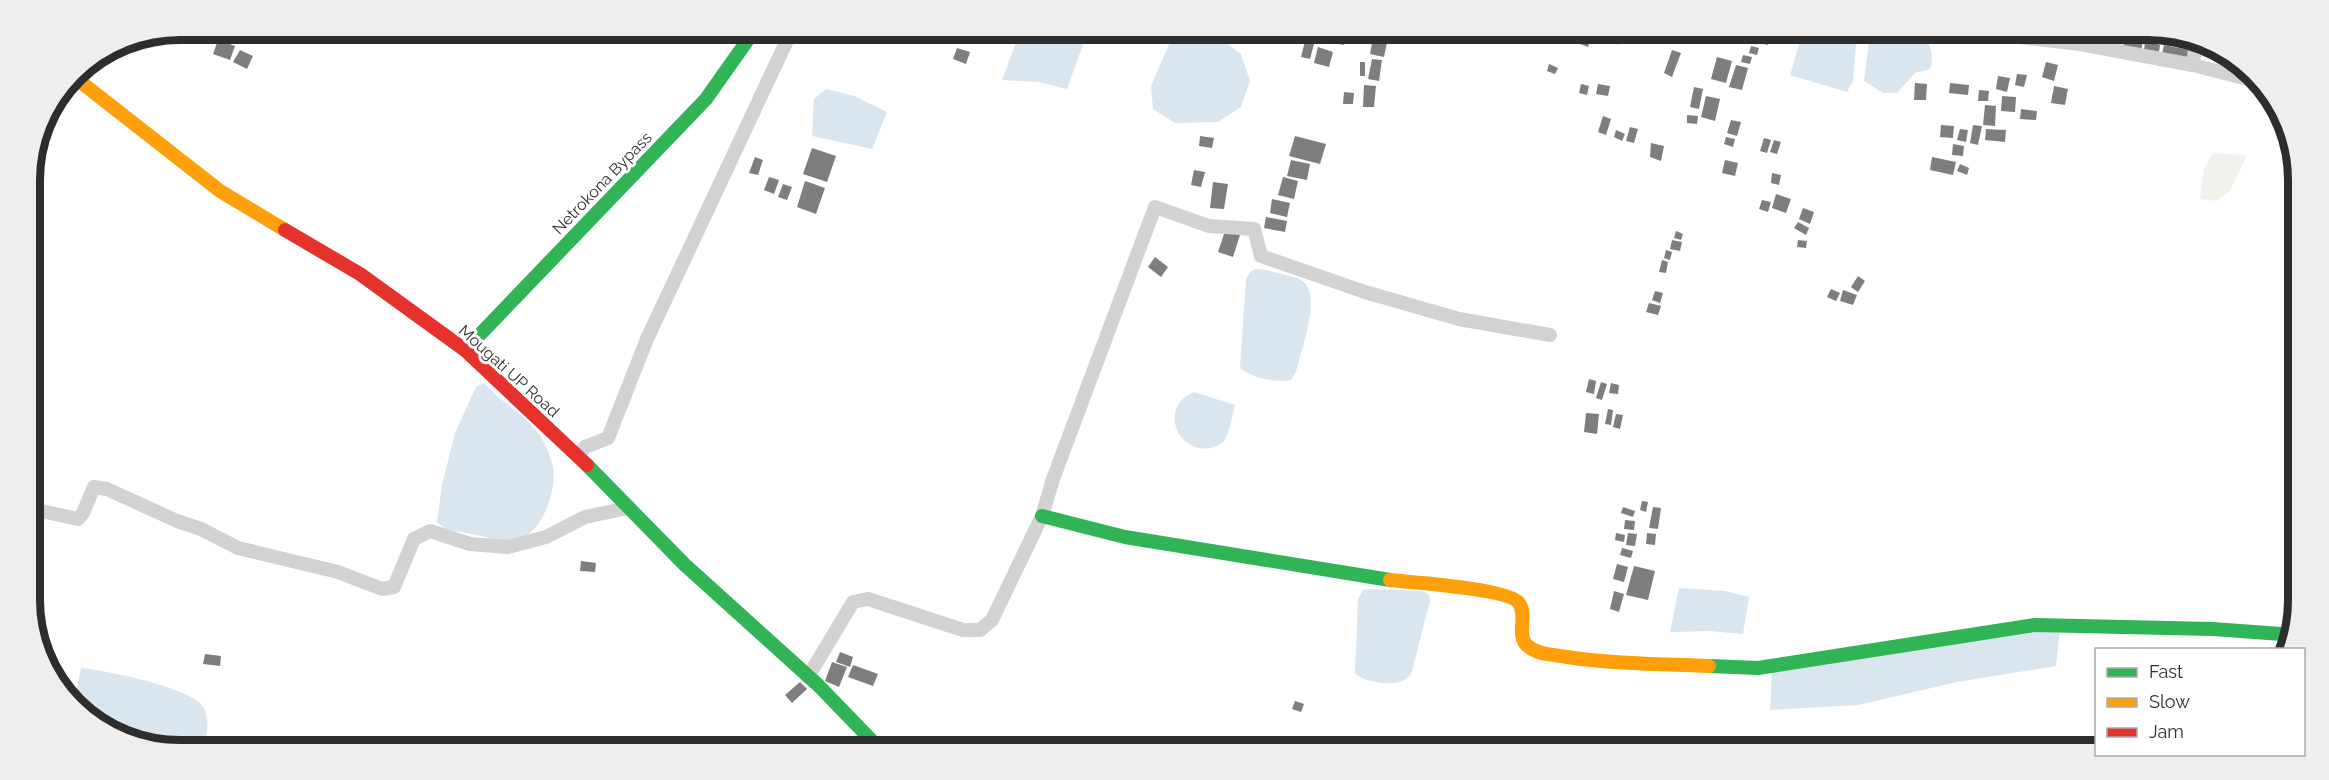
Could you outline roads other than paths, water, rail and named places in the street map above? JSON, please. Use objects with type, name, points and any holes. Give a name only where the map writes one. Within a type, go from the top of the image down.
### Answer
[{"type":"street","points":[[2046,40],[2193,65],[2244,78]]},
{"type":"street","name":"Netrokona Bypass","points":[[465,350],[706,99],[747,41]]},
{"type":"street","points":[[578,456],[585,447],[608,438],[647,339],[786,41]]},
{"type":"street","points":[[2193,65],[2195,49]]},
{"type":"street","name":"Mougati UP Road","points":[[80,82],[220,191],[360,274],[465,350],[578,456],[685,566],[808,677],[871,740]]},
{"type":"street","points":[[808,677],[853,602],[868,599],[963,630],[980,630],[992,620],[1042,516],[1100,349],[1155,207],[1209,226],[1254,229],[1261,256],[1365,292],[1459,319],[1550,335]]},
{"type":"street","points":[[40,511],[78,519],[94,487],[107,489],[201,529],[238,548],[338,572],[382,589],[394,587],[414,539],[430,531],[470,544],[508,547],[546,537],[585,517],[628,508]]},
{"type":"street","points":[[1042,516],[1125,537],[1374,578],[1481,590],[1513,598],[1519,603],[1522,613],[1521,636],[1527,646],[1537,652],[1597,661],[1758,668],[2035,625],[2213,629],[2284,634]]}]
